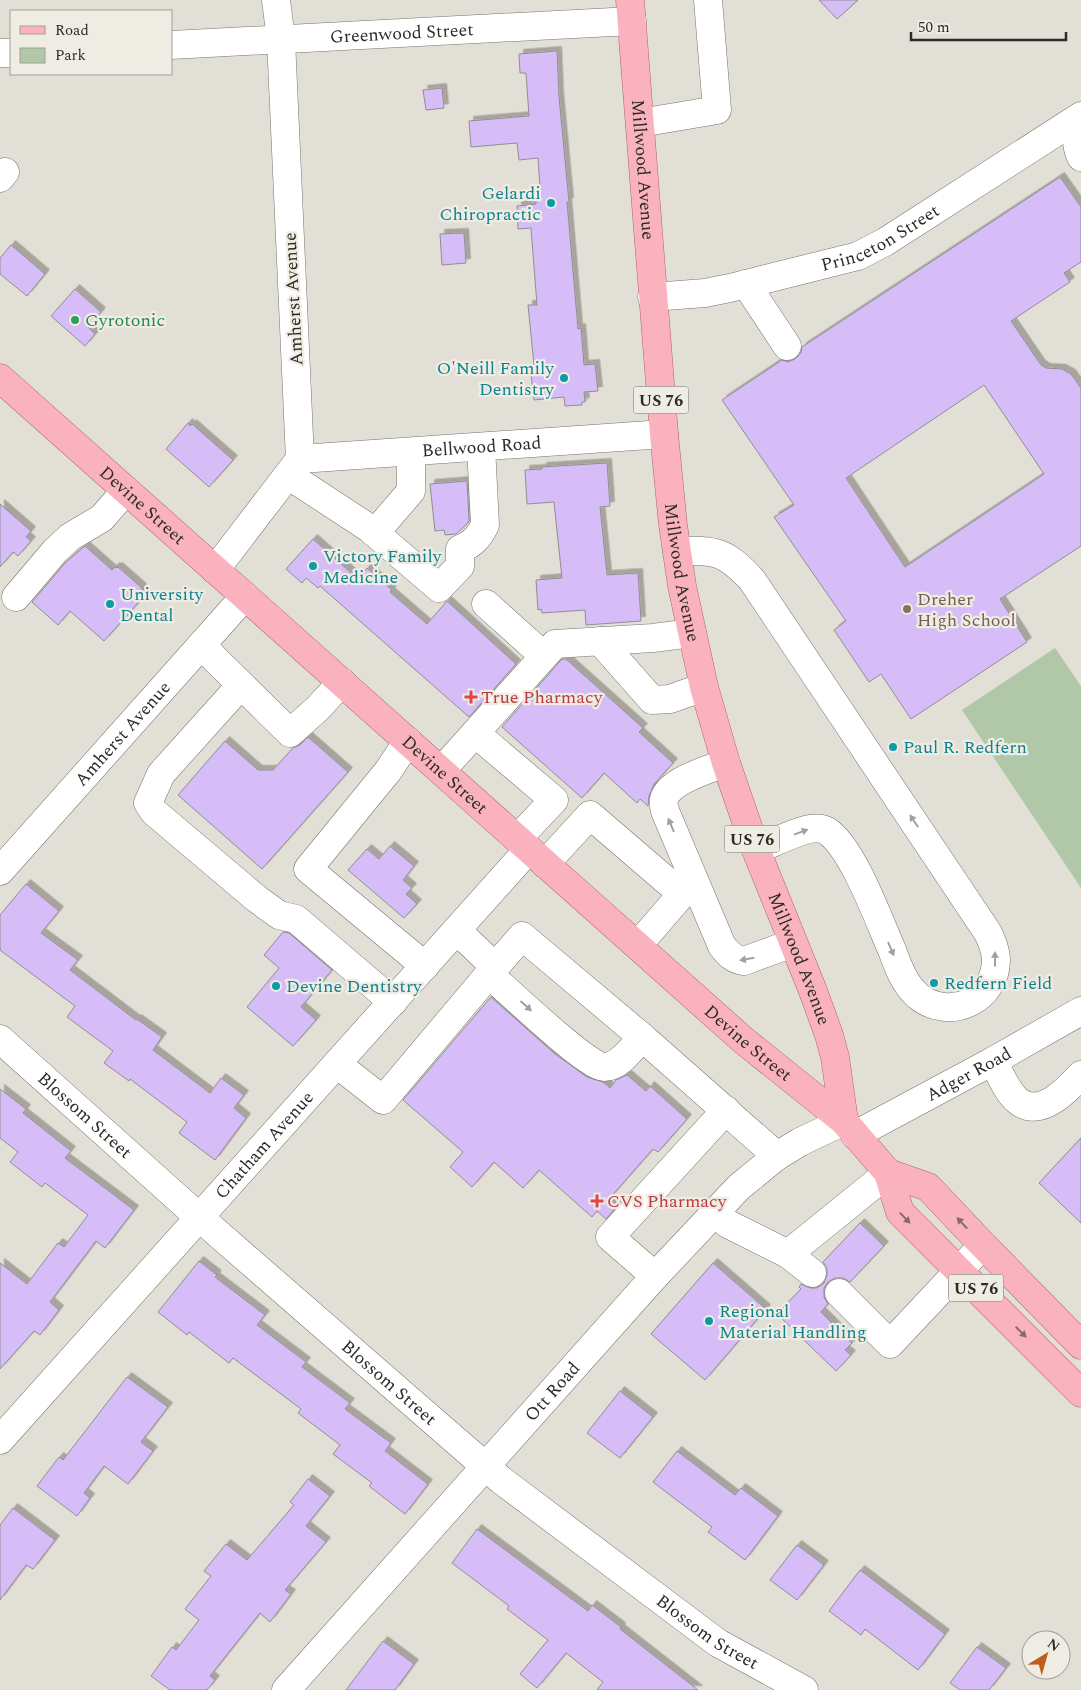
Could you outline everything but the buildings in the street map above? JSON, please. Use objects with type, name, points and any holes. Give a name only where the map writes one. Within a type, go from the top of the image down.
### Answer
[{"type":"main road","name":"Millwood Avenue","points":[[631,11],[664,434],[673,525],[692,633],[704,688],[726,763],[756,850],[829,1035],[849,1128]]},
{"type":"main road","name":"Devine Street","points":[[0,378],[743,1040],[849,1128],[888,1174],[900,1212],[1081,1393]]},
{"type":"main road","name":"US 76","points":[[888,1174],[928,1187],[982,1245],[1081,1345]]},
{"type":"main road","points":[[1002,1314],[1028,1291]]},
{"type":"street","name":"Amherst Avenue","points":[[276,0],[280,40],[294,467]]},
{"type":"street","points":[[640,123],[717,110],[708,0]]},
{"type":"street","name":"Greenwood Street","points":[[172,45],[280,40],[631,11]]},
{"type":"street","name":"Princeton Street","points":[[652,298],[705,293],[858,256],[873,250],[1081,116]]},
{"type":"street","points":[[1081,120],[1076,133],[1077,149],[1081,156]]},
{"type":"street","points":[[746,284],[787,346]]},
{"type":"street","name":"Bellwood Road","points":[[294,467],[411,452],[664,434]]},
{"type":"street","points":[[215,570],[294,467],[439,588],[460,566],[460,549],[470,545],[485,525],[481,447]]},
{"type":"street","points":[[375,533],[412,491],[411,452]]},
{"type":"street","points":[[16,597],[65,542],[102,518],[126,490]]},
{"type":"street","points":[[677,552],[707,550],[718,554],[736,564],[752,580],[985,928],[992,942],[996,959],[989,984],[978,997],[955,1008],[937,1006],[918,996],[903,977],[872,902],[852,864],[836,840],[824,829],[800,831],[756,850]]},
{"type":"street","name":"Amherst Avenue","points":[[0,871],[245,596]]},
{"type":"street","points":[[486,604],[544,656]]},
{"type":"street","points":[[441,771],[555,644],[653,638],[692,633]]},
{"type":"street","points":[[600,641],[652,700],[670,699],[704,688]]},
{"type":"street","points":[[202,644],[290,733],[317,709],[342,682]]},
{"type":"street","points":[[241,685],[161,774],[148,803],[154,812],[257,899],[279,915],[296,919],[393,1002]]},
{"type":"street","points":[[475,733],[554,800],[531,851]]},
{"type":"street","points":[[408,741],[388,772],[308,869],[425,966]]},
{"type":"street","points":[[726,763],[690,776],[664,798],[665,811],[689,891],[722,946],[732,957],[744,961],[793,943]]},
{"type":"street","points":[[531,851],[590,815],[689,891]]},
{"type":"street","name":"Chatham Avenue","points":[[0,1440],[455,932],[531,851]]},
{"type":"street","points":[[638,945],[689,891]]},
{"type":"street","points":[[455,932],[466,940],[492,970],[561,1038],[588,1060],[600,1067],[606,1068],[614,1064],[642,1037]]},
{"type":"street","points":[[337,1064],[383,1100],[522,936],[642,1037],[778,1156]]},
{"type":"street","name":"Adger Road","points":[[849,1128],[993,1061],[1081,1011]]},
{"type":"street","name":"Blossom Street","points":[[0,1040],[200,1218],[501,1480],[718,1643],[804,1690]]},
{"type":"street","points":[[993,1061],[1015,1097],[1024,1105],[1040,1105],[1053,1100],[1069,1088],[1081,1075]]},
{"type":"street","points":[[655,1276],[610,1237],[726,1110]]},
{"type":"street","name":"Ott Road","points":[[289,1689],[485,1466],[714,1212],[745,1182],[778,1156],[800,1142],[849,1128]]},
{"type":"street","points":[[788,1254],[888,1174]]},
{"type":"street","points":[[714,1212],[728,1224],[788,1254],[812,1273]]},
{"type":"street","points":[[839,1293],[890,1344],[982,1245]]},
{"type":"green space","points":[[1055,648],[1081,686],[1081,888],[962,710]]},
{"type":"place","name":"Gelardi Chiropractic","points":[[551,203]]},
{"type":"place","name":"Gyrotonic","points":[[75,320]]},
{"type":"place","name":"O'Neill Family Dentistry","points":[[564,378]]},
{"type":"place","name":"Victory Family Medicine","points":[[313,566]]},
{"type":"place","name":"University Dental","points":[[110,604]]},
{"type":"place","name":"Dreher High School","points":[[907,609]]},
{"type":"place","name":"True Pharmacy","points":[[471,697]]},
{"type":"place","name":"Paul R. Redfern","points":[[893,747]]},
{"type":"place","name":"Redfern Field","points":[[934,983]]},
{"type":"place","name":"Devine Dentistry","points":[[276,986]]},
{"type":"place","name":"CVS Pharmacy","points":[[597,1201]]},
{"type":"place","name":"Regional Material Handling","points":[[709,1321]]}]
